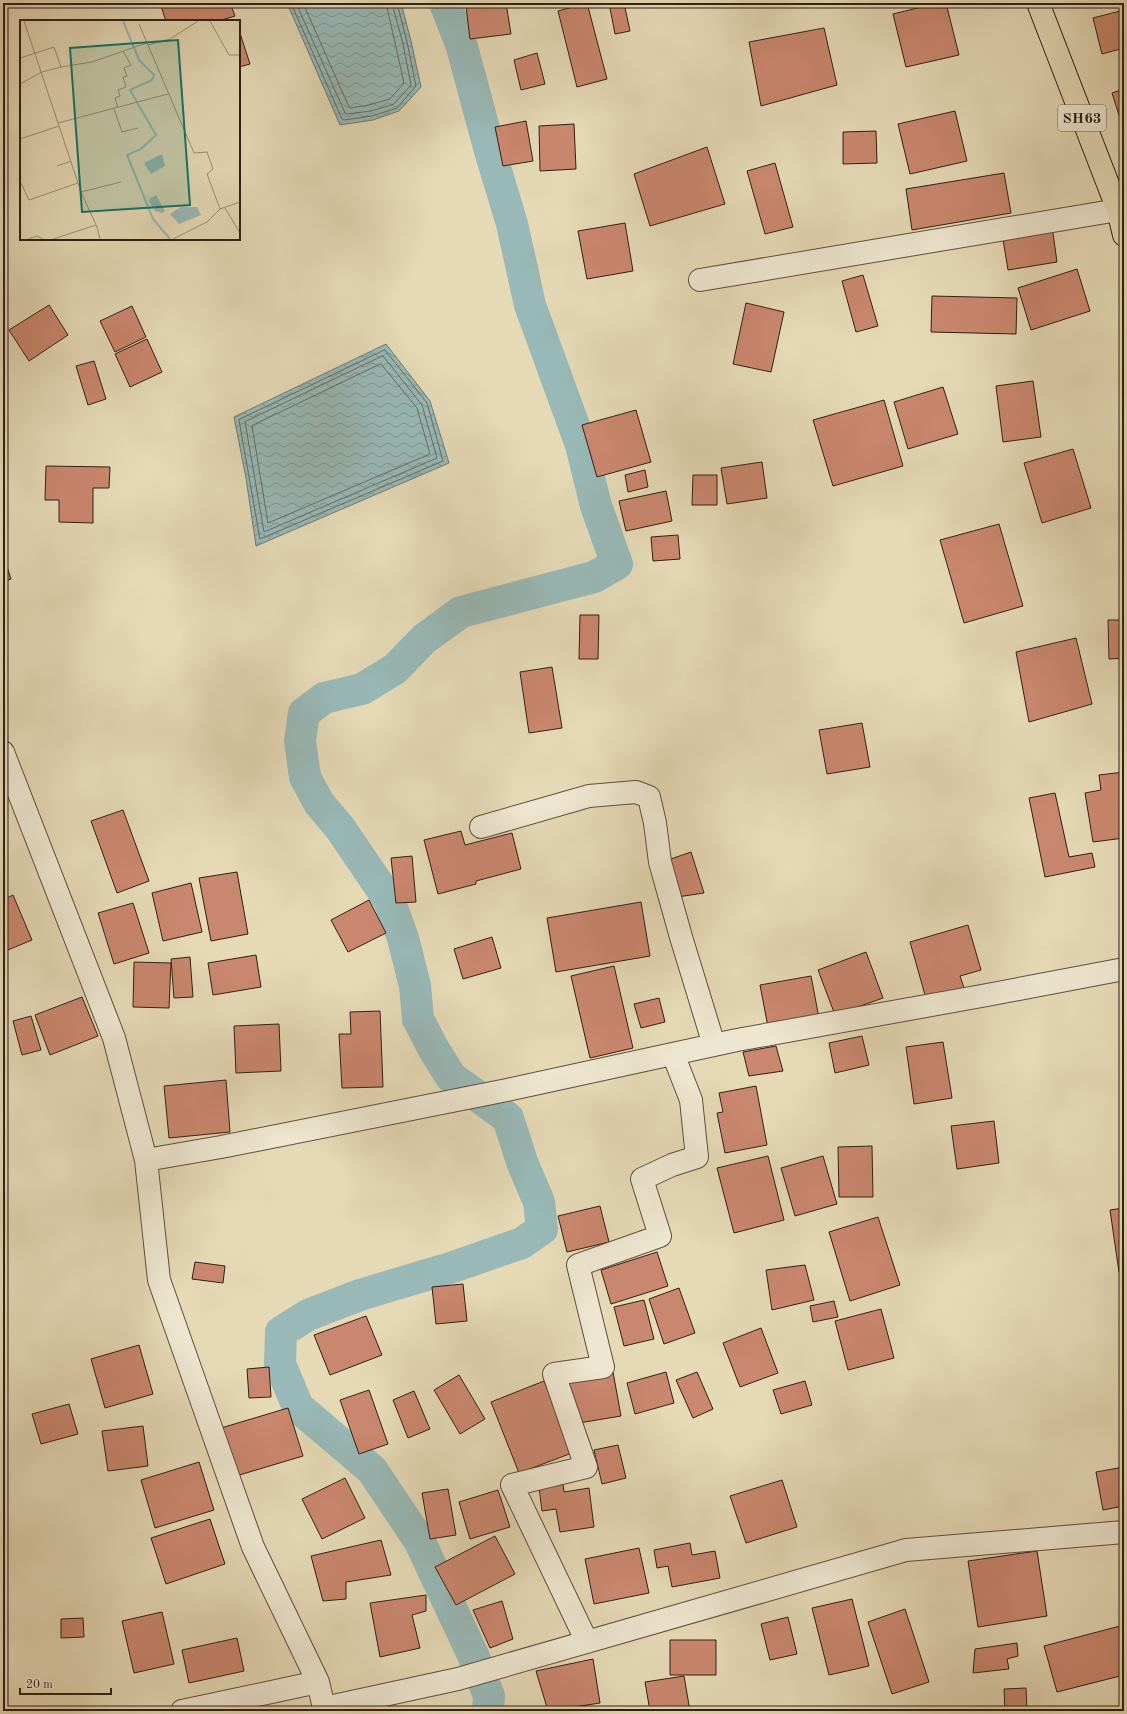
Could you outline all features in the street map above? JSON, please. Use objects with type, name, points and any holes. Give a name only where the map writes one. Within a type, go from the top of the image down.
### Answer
[{"type":"main road","name":"SH63","points":[[1038,3],[1118,210],[1124,235]]},
{"type":"street","points":[[700,280],[1118,210]]},
{"type":"street","points":[[3,752],[114,1038],[146,1160],[159,1280],[253,1547],[318,1682],[325,1710],[497,1668],[906,1550],[1124,1532]]},
{"type":"street","points":[[481,827],[589,796],[636,792],[649,797],[655,823],[660,862],[714,1045]]},
{"type":"street","points":[[146,1160],[221,1147],[507,1090],[714,1045],[1124,968]]},
{"type":"street","points":[[587,1642],[512,1485],[586,1467],[554,1374],[603,1367],[578,1266],[660,1236],[642,1179],[672,1165],[697,1157],[691,1100],[673,1054]]},
{"type":"street","points":[[182,1711],[318,1682]]},
{"type":"water","points":[[287,3],[401,3],[421,87],[399,111],[373,120],[340,125]]},
{"type":"water","points":[[386,344],[430,401],[449,463],[256,546],[246,478],[234,417]]},
{"type":"building","points":[[160,3],[230,3],[235,16],[222,20],[166,20]]},
{"type":"building","points":[[485,3],[506,3],[511,34],[470,39],[466,6]]},
{"type":"building","points":[[587,3],[607,79],[577,87],[558,11]]},
{"type":"building","points":[[609,3],[624,3],[630,31],[615,34]]},
{"type":"building","points":[[938,3],[946,3],[959,55],[906,67],[893,14]]},
{"type":"building","points":[[1124,10],[1124,48],[1102,54],[1093,18]]},
{"type":"building","points":[[824,28],[837,85],[761,106],[749,42]]},
{"type":"building","points":[[240,33],[250,64],[240,67]]},
{"type":"building","points":[[537,53],[545,84],[521,90],[514,60]]},
{"type":"building","points":[[1124,89],[1124,131],[1112,93]]},
{"type":"building","points":[[955,111],[967,161],[910,174],[898,124]]},
{"type":"building","points":[[526,121],[533,161],[503,166],[495,127]]},
{"type":"building","points":[[574,124],[576,169],[540,171],[539,126]]},
{"type":"building","points":[[876,131],[877,163],[843,164],[843,132]]},
{"type":"building","points":[[707,147],[725,204],[650,226],[634,174]]},
{"type":"building","points":[[775,163],[793,227],[765,234],[747,171]]},
{"type":"building","points":[[1004,173],[1011,213],[912,230],[906,189]]},
{"type":"building","points":[[625,223],[633,271],[587,279],[578,231]]},
{"type":"building","points":[[1052,226],[1057,262],[1008,270],[1002,233]]},
{"type":"building","points":[[1077,269],[1090,311],[1031,330],[1018,288]]},
{"type":"building","points":[[863,275],[878,326],[856,332],[842,281]]},
{"type":"building","points":[[932,296],[1017,298],[1016,334],[931,332]]},
{"type":"building","points":[[746,303],[784,312],[771,372],[733,364]]},
{"type":"building","points":[[49,305],[68,335],[29,361],[9,330]]},
{"type":"building","points":[[132,306],[146,337],[115,352],[100,321]]},
{"type":"building","points":[[147,339],[162,372],[130,387],[115,354]]},
{"type":"building","points":[[94,361],[106,399],[88,405],[76,366]]},
{"type":"building","points":[[1033,381],[1041,437],[1003,442],[996,386]]},
{"type":"building","points":[[943,387],[958,434],[908,449],[894,402]]},
{"type":"building","points":[[884,400],[903,466],[833,486],[813,420]]},
{"type":"building","points":[[636,410],[651,462],[597,477],[582,425]]},
{"type":"building","points":[[1073,449],[1091,508],[1042,523],[1024,463]]},
{"type":"building","points":[[762,462],[767,498],[727,504],[721,468]]},
{"type":"building","points":[[46,466],[110,467],[109,488],[93,488],[93,523],[59,522],[59,500],[45,500]]},
{"type":"building","points":[[645,470],[648,487],[628,492],[625,475]]},
{"type":"building","points":[[693,475],[717,475],[717,505],[692,505]]},
{"type":"building","points":[[666,491],[672,521],[626,531],[619,501]]},
{"type":"building","points":[[999,524],[1023,606],[964,623],[940,540]]},
{"type":"building","points":[[678,535],[680,559],[653,561],[651,537]]},
{"type":"building","points":[[3,554],[11,579],[3,582]]},
{"type":"building","points":[[580,615],[599,615],[598,659],[579,659]]},
{"type":"building","points":[[1108,620],[1124,620],[1124,658],[1109,659]]},
{"type":"building","points":[[1076,638],[1092,704],[1029,722],[1016,652]]},
{"type":"building","points":[[552,667],[562,728],[529,733],[520,672]]},
{"type":"building","points":[[862,723],[870,767],[827,774],[819,730]]},
{"type":"building","points":[[1124,772],[1124,838],[1093,842],[1085,793],[1101,790],[1099,775]]},
{"type":"building","points":[[1055,793],[1069,857],[1092,853],[1095,867],[1045,877],[1029,798]]},
{"type":"building","points":[[123,810],[149,881],[117,893],[91,821]]},
{"type":"building","points":[[461,831],[465,845],[512,833],[521,869],[476,881],[476,884],[438,894],[424,840]]},
{"type":"building","points":[[691,852],[704,893],[677,897],[668,860]]},
{"type":"building","points":[[412,856],[416,902],[396,903],[391,858]]},
{"type":"building","points":[[237,872],[248,934],[211,941],[199,878]]},
{"type":"building","points":[[191,883],[202,932],[163,941],[152,893]]},
{"type":"building","points":[[13,895],[32,940],[3,952],[3,900]]},
{"type":"building","points":[[369,900],[386,933],[348,952],[331,920]]},
{"type":"building","points":[[641,902],[650,956],[556,972],[547,918]]},
{"type":"building","points":[[133,903],[149,953],[114,964],[98,913]]},
{"type":"building","points":[[968,925],[981,970],[960,976],[965,991],[927,1002],[910,942]]},
{"type":"building","points":[[492,937],[501,968],[463,979],[454,949]]},
{"type":"building","points":[[866,952],[883,998],[835,1015],[818,970]]},
{"type":"building","points":[[256,955],[261,987],[213,995],[208,963]]},
{"type":"building","points":[[190,957],[193,997],[174,998],[171,959]]},
{"type":"building","points":[[134,962],[171,963],[169,1008],[133,1007]]},
{"type":"building","points":[[614,966],[633,1048],[590,1058],[571,976]]},
{"type":"building","points":[[811,976],[819,1018],[768,1027],[760,985]]},
{"type":"building","points":[[82,997],[98,1036],[50,1055],[35,1015]]},
{"type":"building","points":[[659,998],[665,1022],[641,1028],[634,1004]]},
{"type":"building","points":[[380,1011],[383,1087],[342,1088],[339,1034],[351,1034],[350,1012]]},
{"type":"building","points":[[31,1016],[41,1050],[22,1055],[13,1021]]},
{"type":"building","points":[[279,1024],[281,1071],[236,1073],[234,1026]]},
{"type":"building","points":[[862,1036],[869,1065],[835,1073],[829,1043]]},
{"type":"building","points":[[943,1042],[952,1098],[914,1104],[906,1047]]},
{"type":"building","points":[[776,1046],[783,1071],[749,1076],[743,1052]]},
{"type":"building","points":[[226,1080],[230,1132],[169,1138],[164,1086]]},
{"type":"building","points":[[756,1086],[767,1145],[725,1153],[717,1113],[723,1112],[719,1093]]},
{"type":"building","points":[[994,1121],[999,1163],[957,1169],[951,1126]]},
{"type":"building","points":[[872,1146],[873,1197],[839,1197],[838,1147]]},
{"type":"building","points":[[768,1156],[784,1220],[734,1233],[717,1168]]},
{"type":"building","points":[[823,1156],[837,1204],[795,1216],[781,1168]]},
{"type":"building","points":[[600,1206],[609,1242],[567,1252],[558,1216]]},
{"type":"building","points":[[1124,1208],[1124,1271],[1119,1272],[1110,1210]]},
{"type":"building","points":[[878,1217],[900,1285],[850,1301],[829,1232]]},
{"type":"building","points":[[657,1252],[668,1286],[611,1304],[601,1270]]},
{"type":"building","points":[[195,1262],[225,1266],[223,1283],[192,1279]]},
{"type":"building","points":[[805,1265],[814,1300],[772,1310],[766,1270]]},
{"type":"building","points":[[463,1284],[467,1321],[436,1324],[432,1287]]},
{"type":"building","points":[[679,1288],[695,1333],[664,1344],[649,1299]]},
{"type":"building","points":[[644,1300],[654,1339],[624,1346],[614,1307]]},
{"type":"building","points":[[834,1301],[838,1317],[813,1322],[810,1306]]},
{"type":"building","points":[[881,1309],[894,1358],[848,1370],[835,1321]]},
{"type":"building","points":[[366,1316],[382,1355],[330,1375],[314,1335]]},
{"type":"building","points":[[761,1328],[778,1373],[740,1387],[723,1343]]},
{"type":"building","points":[[139,1345],[153,1394],[105,1408],[91,1359]]},
{"type":"building","points":[[269,1367],[271,1397],[249,1398],[247,1369]]},
{"type":"building","points":[[613,1372],[621,1416],[573,1424],[565,1380]]},
{"type":"building","points":[[666,1372],[674,1403],[635,1414],[627,1383]]},
{"type":"building","points":[[697,1372],[713,1409],[693,1418],[676,1380]]},
{"type":"building","points":[[459,1375],[485,1419],[460,1434],[434,1390]]},
{"type":"building","points":[[544,1381],[572,1453],[519,1473],[491,1402]]},
{"type":"building","points":[[805,1381],[812,1405],[781,1414],[773,1390]]},
{"type":"building","points":[[369,1390],[388,1444],[359,1454],[340,1400]]},
{"type":"building","points":[[414,1391],[430,1429],[408,1438],[393,1400]]},
{"type":"building","points":[[69,1404],[78,1434],[41,1444],[32,1414]]},
{"type":"building","points":[[288,1408],[303,1456],[236,1476],[221,1428]]},
{"type":"building","points":[[143,1426],[148,1466],[108,1471],[102,1431]]},
{"type":"building","points":[[618,1445],[626,1478],[602,1484],[594,1450]]},
{"type":"building","points":[[199,1462],[214,1510],[155,1528],[141,1480]]},
{"type":"building","points":[[1124,1467],[1124,1506],[1103,1510],[1096,1472]]},
{"type":"building","points":[[345,1478],[365,1518],[322,1539],[302,1499]]},
{"type":"building","points":[[782,1480],[797,1527],[746,1543],[730,1496]]},
{"type":"building","points":[[563,1484],[564,1492],[589,1488],[594,1527],[560,1532],[556,1509],[542,1511],[539,1487]]},
{"type":"building","points":[[448,1489],[456,1535],[430,1539],[422,1493]]},
{"type":"building","points":[[498,1490],[510,1527],[470,1539],[459,1502]]},
{"type":"building","points":[[210,1519],[225,1564],[166,1584],[151,1538]]},
{"type":"building","points":[[495,1536],[515,1574],[456,1605],[435,1567]]},
{"type":"building","points":[[381,1540],[391,1575],[346,1582],[346,1599],[323,1601],[311,1556]]},
{"type":"building","points":[[690,1543],[692,1555],[715,1551],[720,1578],[672,1587],[668,1566],[657,1568],[654,1550]]},
{"type":"building","points":[[639,1548],[649,1593],[594,1604],[585,1559]]},
{"type":"building","points":[[1037,1551],[1047,1616],[978,1627],[968,1561]]},
{"type":"building","points":[[426,1595],[426,1611],[412,1615],[420,1648],[380,1657],[370,1603]]},
{"type":"building","points":[[852,1599],[869,1666],[829,1675],[812,1608]]},
{"type":"building","points":[[502,1601],[513,1639],[490,1648],[473,1610]]},
{"type":"building","points":[[905,1609],[929,1682],[892,1694],[868,1622]]},
{"type":"building","points":[[162,1612],[174,1664],[134,1673],[122,1621]]},
{"type":"building","points":[[788,1617],[797,1654],[770,1660],[761,1624]]},
{"type":"building","points":[[83,1618],[84,1637],[61,1638],[61,1619]]},
{"type":"building","points":[[1124,1625],[1124,1675],[1057,1692],[1044,1646]]},
{"type":"building","points":[[237,1638],[244,1671],[189,1683],[182,1650]]},
{"type":"building","points":[[670,1640],[716,1640],[716,1675],[670,1675]]},
{"type":"building","points":[[1017,1643],[1018,1656],[1007,1659],[1009,1669],[973,1673],[975,1649]]},
{"type":"building","points":[[593,1659],[600,1703],[548,1711],[536,1671]]},
{"type":"building","points":[[684,1676],[690,1711],[650,1711],[645,1682]]},
{"type":"building","points":[[1026,1688],[1027,1711],[1005,1711],[1004,1689]]},
{"type":"waterway","points":[[445,3],[462,47],[490,151],[512,224],[530,305],[581,445],[596,506],[617,564],[594,577],[461,612],[424,639],[395,669],[362,689],[324,698],[304,713],[300,741],[305,777],[319,803],[340,828],[389,900],[403,938],[415,986],[418,1019],[433,1048],[451,1077],[508,1118],[522,1162],[539,1202],[542,1229],[522,1243],[450,1268],[360,1295],[308,1315],[281,1332],[280,1364],[298,1407],[372,1470],[419,1540],[473,1655],[489,1696],[488,1711]]}]
